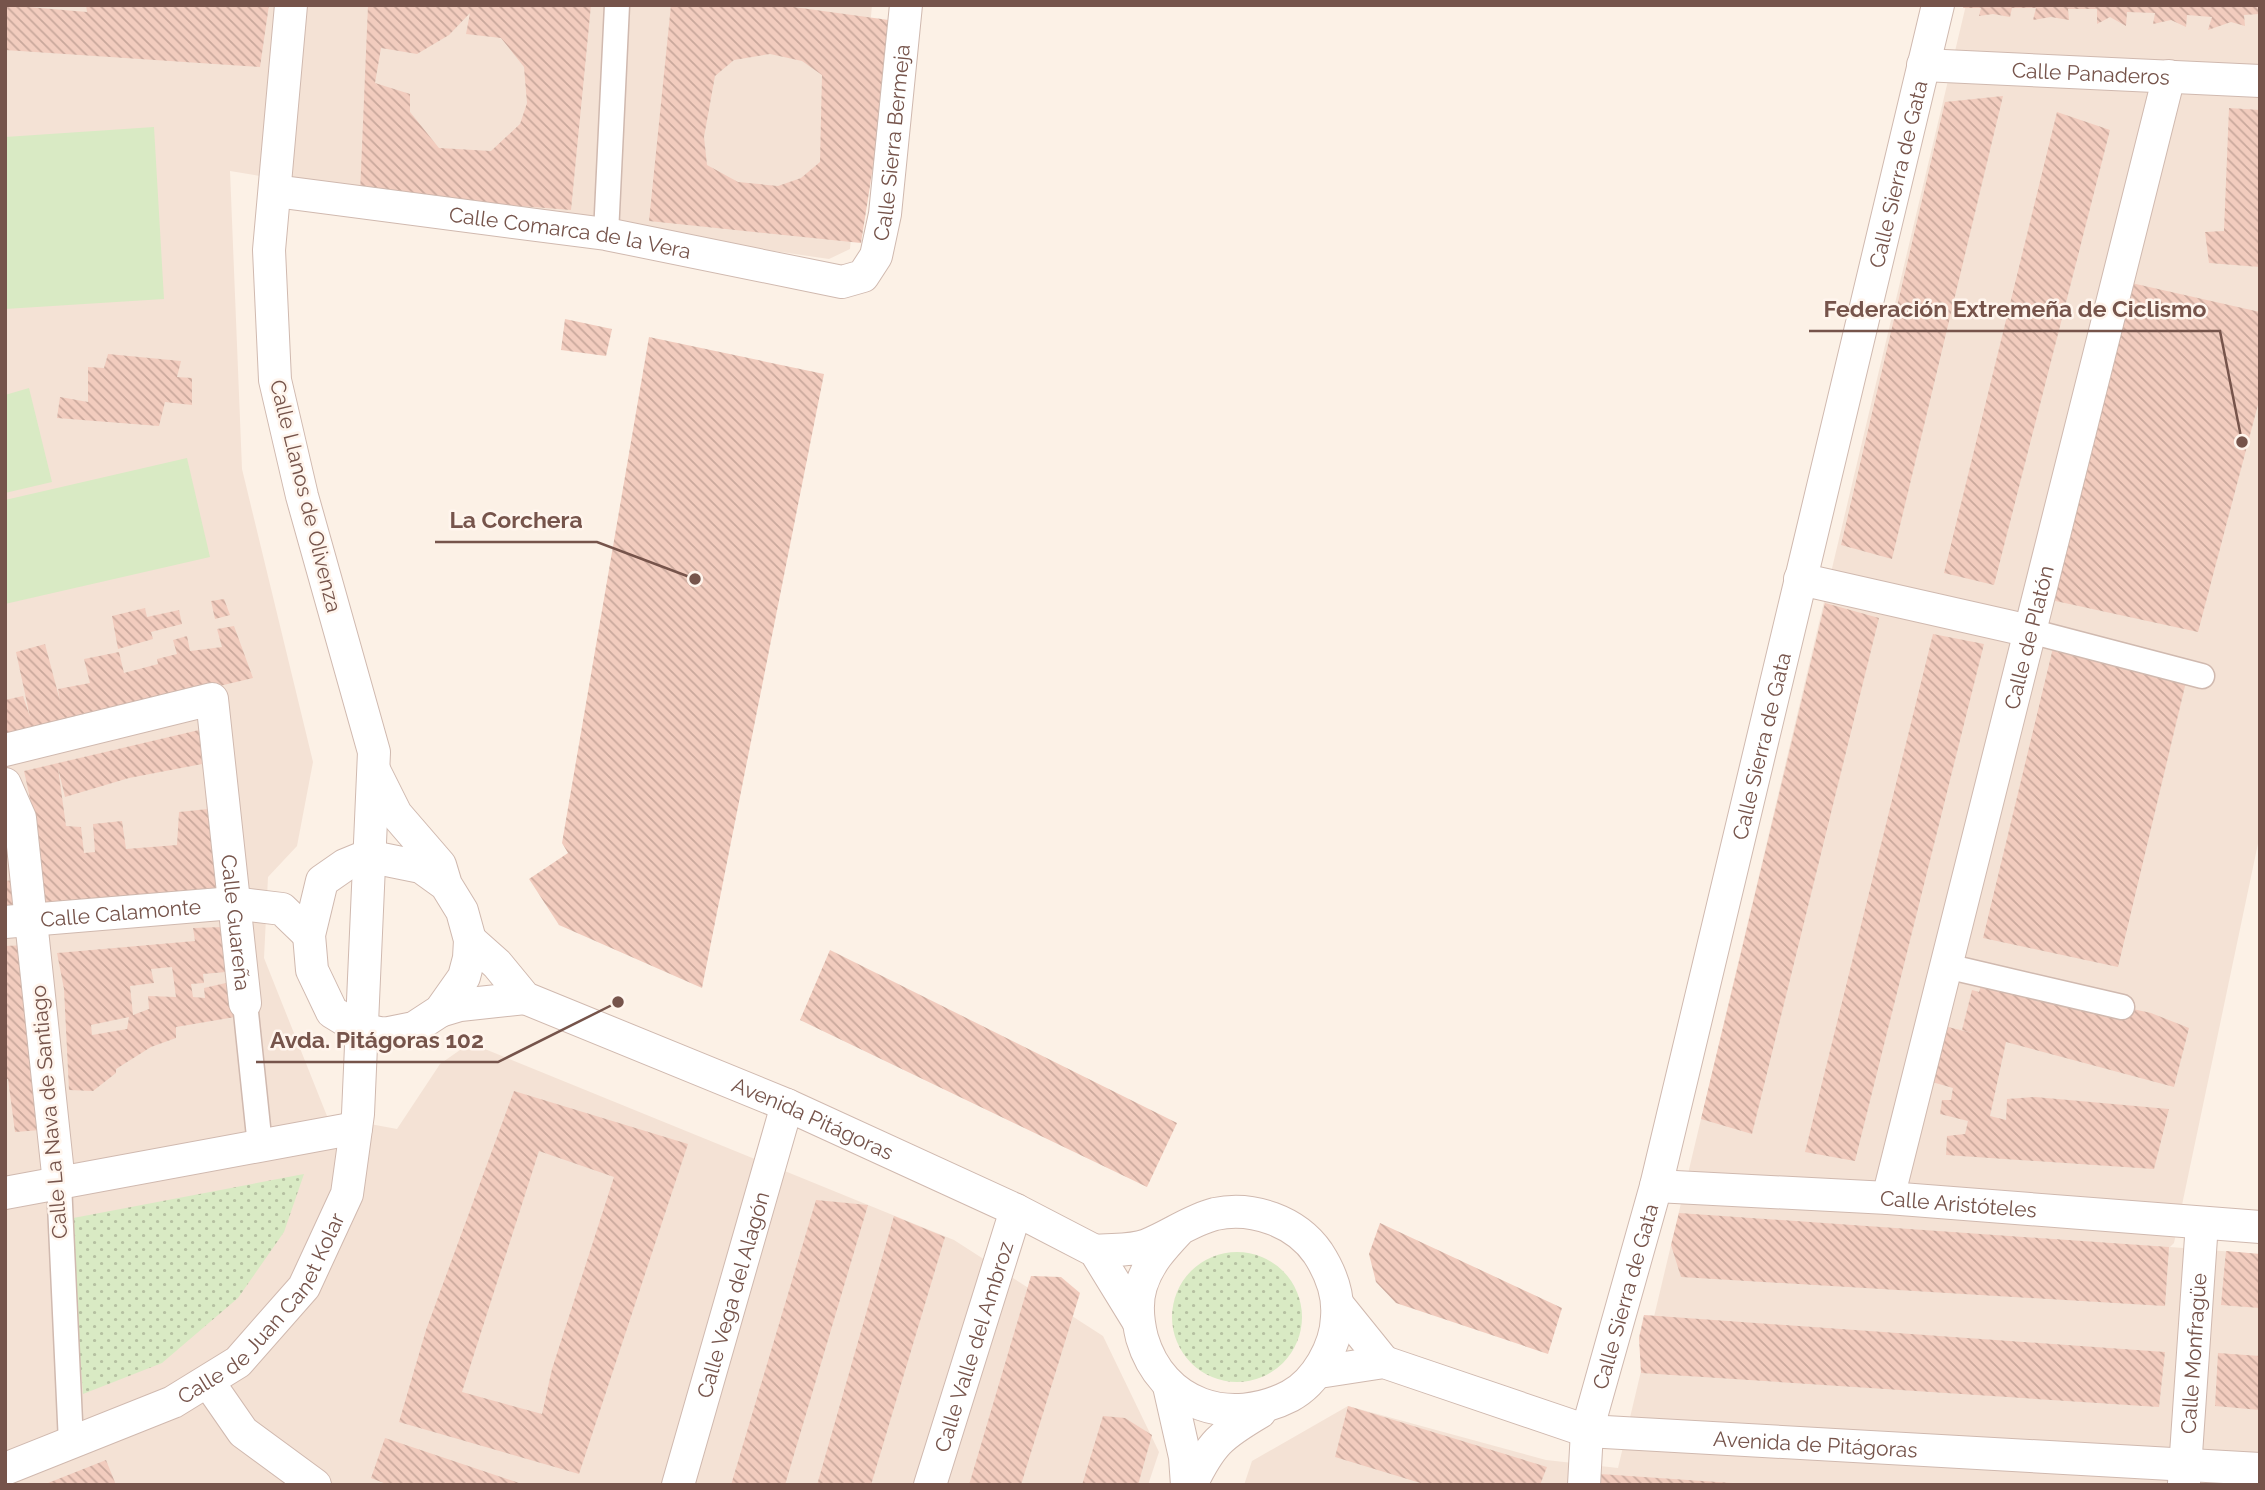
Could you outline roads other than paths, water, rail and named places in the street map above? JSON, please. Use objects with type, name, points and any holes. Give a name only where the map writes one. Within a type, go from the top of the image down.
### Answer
[{"type":"street","name":"Calle Llanos de Olivenza","points":[[291,5],[269,250],[275,380],[302,496],[374,752],[360,1029]]},
{"type":"street","points":[[606,234],[617,5]]},
{"type":"street","name":"Calle Sierra Bermeja","points":[[863,276],[876,256],[886,214],[906,5]]},
{"type":"street","name":"Calle Sierra de Gata","points":[[1584,1485],[1587,1431],[1656,1186],[1938,5]]},
{"type":"street","name":"Calle Panaderos","points":[[1923,65],[2260,82]]},
{"type":"street","name":"Calle de Platón","points":[[1888,1198],[2169,76]]},
{"type":"street","name":"Calle Comarca de la Vera","points":[[275,191],[606,234],[842,282],[863,276]]},
{"type":"street","points":[[1800,579],[2030,631],[2202,676]]},
{"type":"street","name":"Calle Guareña","points":[[5,750],[212,699],[260,1146]]},
{"type":"street","points":[[322,881],[309,935],[312,970],[332,1012],[360,1029],[384,1034],[414,1027],[440,1011],[464,977],[470,940],[462,911],[446,885],[440,864],[396,814],[373,769]]},
{"type":"street","name":"Calle La Nava de Santiago","points":[[5,784],[20,818],[18,921],[59,1184],[71,1443]]},
{"type":"street","points":[[309,935],[282,909],[345,865],[368,856],[421,867],[446,885]]},
{"type":"street","name":"Calle Calamonte","points":[[18,921],[233,903],[282,909]]},
{"type":"street","name":"Avenida Pitágoras","points":[[470,940],[497,964],[525,998],[787,1105],[1016,1210],[1095,1251]]},
{"type":"street","points":[[1946,967],[2122,1007]]},
{"type":"street","name":"Avenida Pitágoras","points":[[440,1011],[460,1005],[525,998]]},
{"type":"street","name":"Calle de Juan Canet Kolar","points":[[5,1469],[173,1402],[208,1383],[238,1362],[304,1287],[347,1194],[356,1128],[360,1029]]},
{"type":"street","name":"Calle Vega del Alagón","points":[[678,1485],[787,1105]]},
{"type":"street","points":[[5,1194],[356,1128]]},
{"type":"street","name":"Calle Aristóteles","points":[[1656,1186],[1888,1198],[2260,1227]]},
{"type":"street","name":"Calle Valle del Ambroz","points":[[930,1485],[1016,1210]]},
{"type":"street","points":[[1189,1485],[1222,1434],[1268,1408],[1298,1391],[1319,1372],[1337,1326],[1338,1305],[1330,1272],[1311,1243],[1283,1222],[1249,1212],[1214,1214],[1144,1246],[1095,1251],[1138,1321],[1148,1358],[1170,1386],[1199,1404],[1217,1410],[1233,1412],[1268,1408]]},
{"type":"street","name":"Calle Monfragüe","points":[[2185,1474],[2202,1223]]},
{"type":"street","points":[[1138,1321],[1140,1287],[1155,1255],[1179,1230]]},
{"type":"street","points":[[1338,1305],[1384,1362]]},
{"type":"street","name":"Avenida de Pitágoras","points":[[1319,1372],[1384,1362],[1587,1431],[2185,1474],[2260,1469]]},
{"type":"street","points":[[208,1383],[243,1432],[315,1485]]},
{"type":"street","points":[[1170,1386],[1189,1485]]},
{"type":"place","name":"Federación Extremeña de Ciclismo","points":[[2242,442]]},
{"type":"place","name":"La Corchera","points":[[695,579]]},
{"type":"place","name":"Avda. Pitágoras 102","points":[[618,1002]]}]
